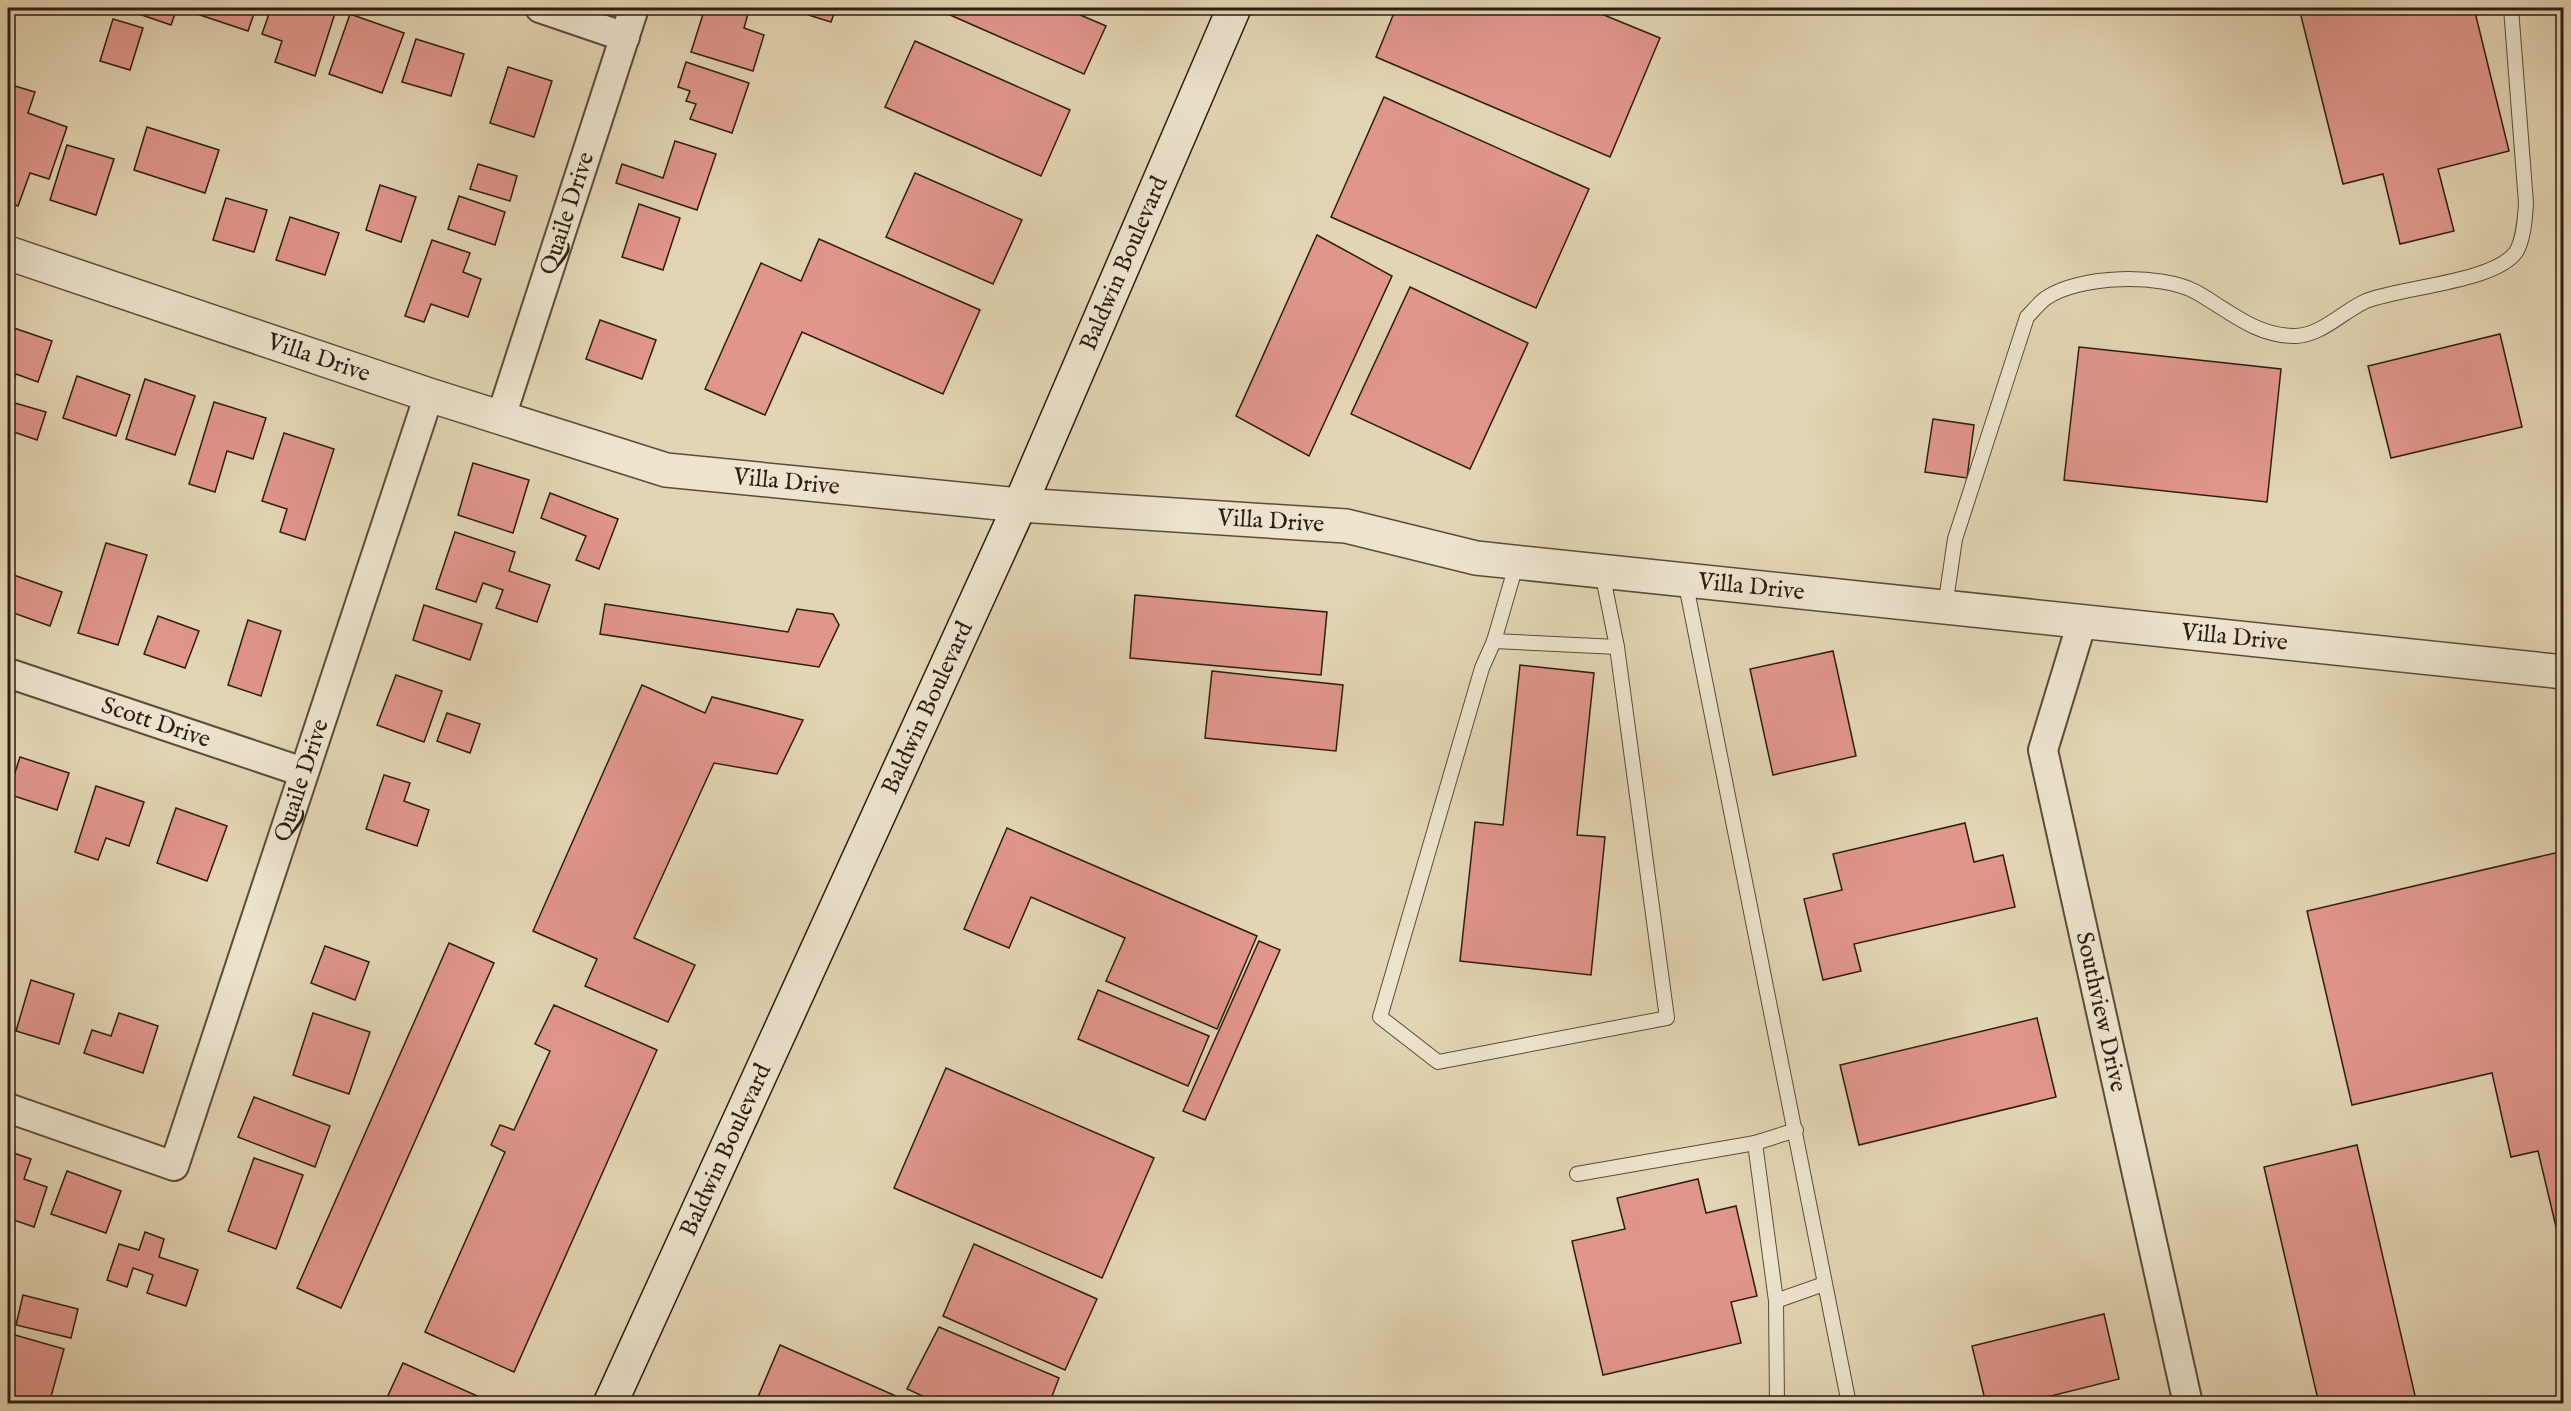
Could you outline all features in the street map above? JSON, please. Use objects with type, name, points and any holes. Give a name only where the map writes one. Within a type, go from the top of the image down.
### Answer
[{"type":"street","points":[[540,8],[625,37]]},
{"type":"street","name":"Quaile Drive","points":[[501,417],[634,8]]},
{"type":"street","name":"Baldwin Boulevard","points":[[610,1404],[1020,505],[1234,8]]},
{"type":"street","name":"Villa Drive","points":[[8,253],[429,395],[666,470],[1020,505],[1346,526],[1476,558],[2564,672]]},
{"type":"street","name":"Quaile Drive","points":[[8,1108],[174,1166],[429,395]]},
{"type":"street","name":"Southview Drive","points":[[2082,622],[2043,750],[2187,1404]]},
{"type":"street","name":"Scott Drive","points":[[8,673],[303,772]]},
{"type":"lane","points":[[1945,607],[1955,539],[2023,328],[2027,317],[2046,298],[2074,286],[2120,280],[2168,281],[2194,291],[2261,332],[2295,337],[2315,331],[2366,301],[2489,270],[2516,252],[2524,225],[2526,203],[2511,8]]},
{"type":"lane","points":[[1517,562],[1494,641],[1479,679],[1380,1017],[1438,1062],[1666,1018],[1617,646],[1602,572]]},
{"type":"lane","points":[[1685,580],[1849,1401],[1834,1404]]},
{"type":"lane","points":[[1494,641],[1617,646]]},
{"type":"lane","points":[[1577,1174],[1755,1143],[1796,1130]]},
{"type":"lane","points":[[1755,1143],[1776,1301],[1776,1404]]},
{"type":"lane","points":[[1776,1301],[1824,1284]]},
{"type":"building","points":[[138,8],[177,8],[171,25],[136,13]]},
{"type":"building","points":[[193,8],[256,8],[248,31],[191,12]]},
{"type":"building","points":[[271,8],[336,10],[315,76],[275,62],[282,41],[262,34]]},
{"type":"building","points":[[705,8],[749,10],[744,28],[764,35],[753,71],[691,52]]},
{"type":"building","points":[[786,8],[836,8],[831,22]]},
{"type":"building","points":[[942,8],[1064,8],[1106,26],[1084,74],[941,11]]},
{"type":"building","points":[[1396,8],[1587,8],[1660,38],[1610,157],[1376,57]]},
{"type":"building","points":[[2299,8],[2474,8],[2509,151],[2438,169],[2454,231],[2400,244],[2383,174],[2343,184]]},
{"type":"building","points":[[350,14],[404,33],[382,93],[329,74]]},
{"type":"building","points":[[113,19],[143,28],[130,70],[100,61]]},
{"type":"building","points":[[416,39],[464,54],[451,96],[402,82]]},
{"type":"building","points":[[915,41],[1070,110],[1041,176],[885,107]]},
{"type":"building","points":[[686,62],[749,83],[732,133],[690,119],[696,104],[686,101],[690,91],[678,87]]},
{"type":"building","points":[[508,67],[552,81],[534,137],[490,123]]},
{"type":"building","points":[[15,86],[35,92],[28,113],[67,127],[49,179],[30,173],[18,206],[8,202],[8,107]]},
{"type":"building","points":[[1384,97],[1589,189],[1536,308],[1331,217]]},
{"type":"building","points":[[147,127],[219,150],[205,193],[134,170]]},
{"type":"building","points":[[675,141],[716,154],[697,210],[616,183],[622,164],[663,178]]},
{"type":"building","points":[[67,145],[114,159],[96,215],[50,200]]},
{"type":"building","points":[[478,164],[517,176],[510,201],[470,189]]},
{"type":"building","points":[[915,173],[1022,220],[993,284],[886,237]]},
{"type":"building","points":[[380,185],[416,197],[401,242],[366,230]]},
{"type":"building","points":[[459,196],[505,212],[495,245],[448,229]]},
{"type":"building","points":[[226,198],[267,210],[254,252],[213,240]]},
{"type":"building","points":[[639,204],[680,218],[663,270],[622,257]]},
{"type":"building","points":[[290,217],[339,233],[325,275],[276,260]]},
{"type":"building","points":[[1317,235],[1392,276],[1309,456],[1236,416]]},
{"type":"building","points":[[819,239],[980,310],[943,394],[802,332],[765,415],[705,389],[761,263],[801,281]]},
{"type":"building","points":[[432,240],[470,253],[463,272],[481,279],[468,317],[431,304],[424,322],[405,316]]},
{"type":"building","points":[[1410,287],[1528,343],[1470,469],[1351,414]]},
{"type":"building","points":[[600,320],[656,340],[642,379],[586,359]]},
{"type":"building","points":[[8,326],[52,341],[38,382],[16,374],[8,395]]},
{"type":"building","points":[[2500,334],[2522,427],[2391,458],[2368,366]]},
{"type":"building","points":[[2079,347],[2281,369],[2267,502],[2064,480]]},
{"type":"building","points":[[77,376],[130,395],[116,436],[63,418]]},
{"type":"building","points":[[145,379],[195,396],[175,455],[126,439]]},
{"type":"building","points":[[8,401],[46,412],[37,440],[8,430]]},
{"type":"building","points":[[214,402],[266,418],[253,459],[227,451],[215,492],[189,484]]},
{"type":"building","points":[[1933,419],[1974,425],[1967,478],[1925,472]]},
{"type":"building","points":[[284,433],[334,449],[305,540],[280,532],[287,509],[262,501]]},
{"type":"building","points":[[473,463],[529,480],[513,533],[458,515]]},
{"type":"building","points":[[550,493],[618,519],[599,569],[576,560],[586,536],[541,518]]},
{"type":"building","points":[[455,532],[515,552],[509,571],[550,585],[537,622],[496,608],[503,590],[483,583],[476,602],[436,589]]},
{"type":"building","points":[[106,543],[147,555],[118,645],[78,633]]},
{"type":"building","points":[[8,573],[62,592],[50,626],[8,611]]},
{"type":"building","points":[[1135,595],[1327,612],[1321,675],[1130,658]]},
{"type":"building","points":[[605,604],[788,632],[797,609],[833,614],[839,625],[819,667],[600,634]]},
{"type":"building","points":[[424,605],[482,624],[470,660],[413,640]]},
{"type":"building","points":[[158,616],[199,631],[185,668],[144,654]]},
{"type":"building","points":[[248,620],[281,631],[261,696],[228,685]]},
{"type":"building","points":[[1833,651],[1856,756],[1773,775],[1750,669]]},
{"type":"building","points":[[1520,665],[1594,673],[1577,835],[1605,837],[1591,975],[1460,961],[1475,822],[1503,825]]},
{"type":"building","points":[[1212,671],[1343,685],[1336,751],[1205,738]]},
{"type":"building","points":[[396,675],[442,691],[424,742],[377,725]]},
{"type":"building","points":[[642,685],[705,713],[712,697],[803,720],[777,774],[714,763],[634,938],[695,965],[668,1022],[585,986],[597,959],[533,931]]},
{"type":"building","points":[[447,713],[480,724],[470,753],[437,741]]},
{"type":"building","points":[[20,757],[69,773],[57,810],[8,794]]},
{"type":"building","points":[[384,775],[410,783],[404,801],[429,810],[417,846],[366,829]]},
{"type":"building","points":[[96,786],[144,802],[129,846],[106,838],[98,860],[75,852]]},
{"type":"building","points":[[176,808],[227,826],[207,881],[157,863]]},
{"type":"building","points":[[1965,823],[1974,862],[2003,855],[2015,907],[1854,944],[1861,971],[1823,980],[1804,899],[1842,890],[1833,854]]},
{"type":"building","points":[[1007,828],[1257,936],[1217,1029],[1106,981],[1125,938],[1031,897],[1009,948],[964,929]]},
{"type":"building","points":[[2564,851],[2564,1229],[2557,1231],[2538,1151],[2511,1157],[2492,1073],[2352,1105],[2307,911]]},
{"type":"building","points":[[1259,941],[1280,950],[1205,1120],[1183,1111]]},
{"type":"building","points":[[449,943],[494,963],[341,1308],[297,1288]]},
{"type":"building","points":[[325,946],[369,962],[355,1000],[311,983]]},
{"type":"building","points":[[31,980],[74,994],[59,1044],[16,1031]]},
{"type":"building","points":[[1098,990],[1209,1036],[1188,1086],[1078,1039]]},
{"type":"building","points":[[554,1005],[657,1050],[514,1372],[425,1332],[505,1152],[491,1145],[500,1125],[514,1130],[550,1051],[535,1044]]},
{"type":"building","points":[[119,1013],[158,1026],[143,1073],[84,1053],[92,1030],[111,1036]]},
{"type":"building","points":[[313,1013],[370,1032],[349,1094],[293,1075]]},
{"type":"building","points":[[2037,1018],[2056,1097],[1859,1145],[1840,1065]]},
{"type":"building","points":[[946,1068],[1154,1158],[1102,1278],[894,1188]]},
{"type":"building","points":[[254,1097],[330,1126],[315,1167],[238,1137]]},
{"type":"building","points":[[2357,1145],[2417,1404],[2319,1404],[2264,1167]]},
{"type":"building","points":[[8,1151],[31,1159],[24,1179],[47,1187],[34,1227],[8,1218]]},
{"type":"building","points":[[254,1158],[303,1175],[276,1249],[228,1231]]},
{"type":"building","points":[[67,1171],[121,1191],[106,1233],[51,1214]]},
{"type":"building","points":[[1698,1179],[1706,1213],[1736,1206],[1757,1296],[1731,1302],[1741,1343],[1603,1375],[1572,1241],[1625,1229],[1617,1198]]},
{"type":"building","points":[[145,1232],[164,1239],[159,1257],[198,1270],[186,1306],[147,1293],[153,1275],[133,1268],[127,1287],[107,1280],[119,1244],[139,1250]]},
{"type":"building","points":[[974,1244],[1097,1299],[1065,1370],[943,1316]]},
{"type":"building","points":[[23,1295],[78,1309],[71,1338],[16,1325]]},
{"type":"building","points":[[2104,1314],[2119,1379],[2019,1404],[1986,1404],[1972,1346]]},
{"type":"building","points":[[939,1327],[1059,1378],[1049,1404],[940,1404],[907,1389]]},
{"type":"building","points":[[8,1333],[64,1349],[49,1404],[8,1404]]},
{"type":"building","points":[[780,1345],[914,1404],[755,1404]]},
{"type":"building","points":[[403,1363],[491,1402],[490,1404],[385,1402]]}]
